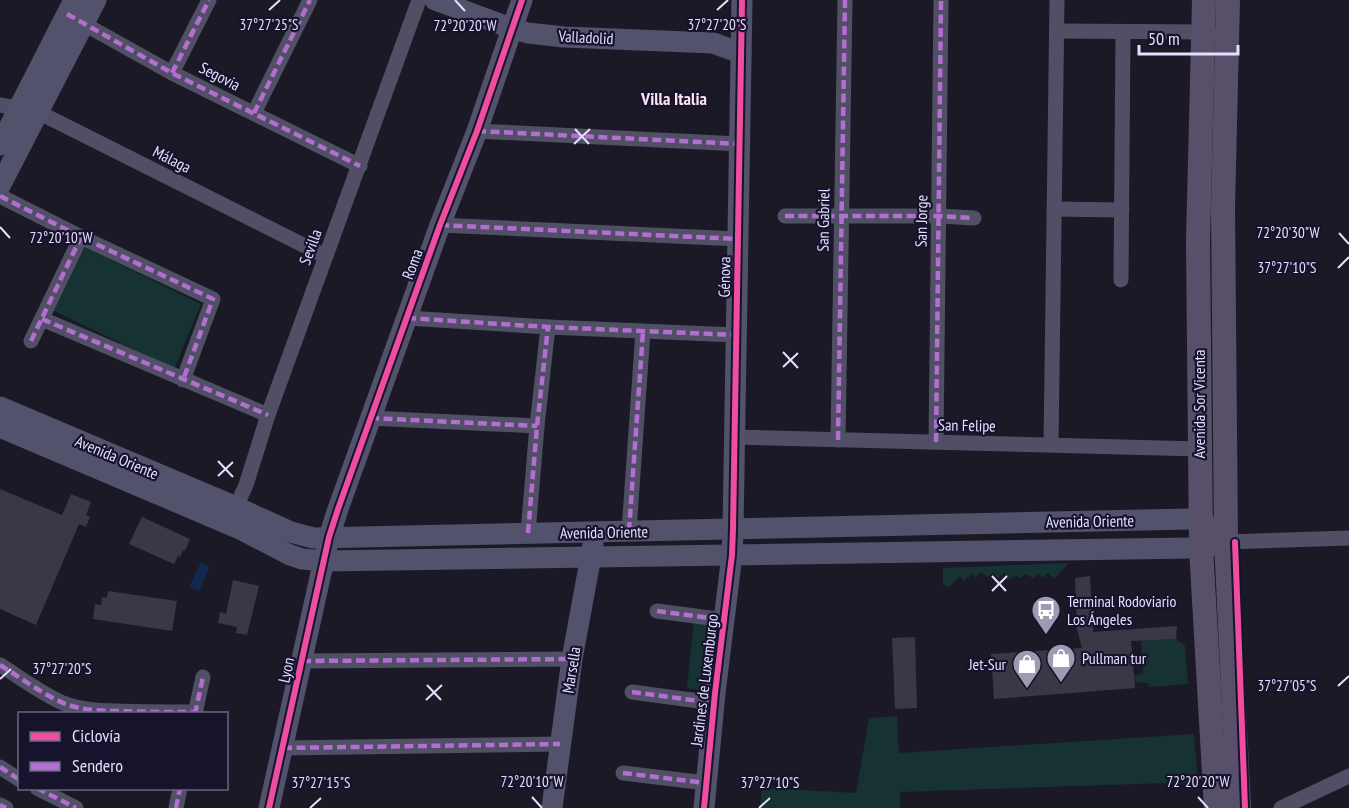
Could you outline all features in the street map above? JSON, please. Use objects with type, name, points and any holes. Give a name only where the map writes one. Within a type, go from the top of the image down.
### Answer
[{"type":"main road","points":[[0,145],[75,13],[96,0]]},
{"type":"main road","name":"Valladolid","points":[[435,0],[528,33],[564,37],[713,43],[741,53]]},
{"type":"main road","name":"Roma","points":[[329,537],[440,225],[477,131],[522,0]]},
{"type":"main road","name":"Génova","points":[[732,555],[742,0]]},
{"type":"main road","name":"Avenida Sor Vicenta","points":[[1204,0],[1198,219],[1200,519],[1227,802]]},
{"type":"main road","name":"Avenida Sor Vicenta","points":[[1227,802],[1223,207],[1228,0]]},
{"type":"main road","points":[[0,186],[19,108]]},
{"type":"main road","name":"Avenida Oriente","points":[[0,407],[302,536],[313,538],[1200,519]]},
{"type":"main road","name":"Avenida Oriente","points":[[0,427],[240,528],[302,559],[324,561],[1093,550],[1201,548],[1226,542]]},
{"type":"main road","points":[[1200,519],[1226,542]]},
{"type":"main road","points":[[1090,522],[1093,550]]},
{"type":"main road","points":[[925,552],[926,531],[936,525]]},
{"type":"main road","name":"Marsella","points":[[552,808],[572,658],[592,557],[594,532]]},
{"type":"main road","name":"Lyon","points":[[269,808],[329,537]]},
{"type":"main road","name":"Jardines de Luxemburgo","points":[[704,808],[732,555]]},
{"type":"street","points":[[172,73],[209,0]]},
{"type":"street","points":[[254,113],[310,0]]},
{"type":"street","name":"Sevilla","points":[[236,507],[246,485],[268,415],[419,0]]},
{"type":"street","name":"San Gabriel","points":[[838,440],[845,0]]},
{"type":"street","name":"San Jorge","points":[[936,442],[941,0]]},
{"type":"street","points":[[1052,445],[1057,0]]},
{"type":"street","name":"Segovia","points":[[75,13],[172,73],[360,166]]},
{"type":"street","points":[[1057,31],[1227,32]]},
{"type":"street","points":[[1121,280],[1123,33]]},
{"type":"street","name":"Málaga","points":[[19,108],[325,256]]},
{"type":"street","points":[[477,131],[740,144]]},
{"type":"street","points":[[0,196],[213,299],[183,380]]},
{"type":"street","points":[[1054,209],[1122,210]]},
{"type":"street","points":[[785,216],[974,218]]},
{"type":"street","points":[[440,225],[738,239]]},
{"type":"street","points":[[31,341],[81,237]]},
{"type":"street","points":[[42,318],[268,415]]},
{"type":"street","points":[[407,318],[643,332],[736,335]]},
{"type":"street","points":[[528,533],[548,327]]},
{"type":"street","points":[[629,531],[643,332]]},
{"type":"street","points":[[370,418],[537,426]]},
{"type":"street","name":"San Felipe","points":[[734,437],[1200,449]]},
{"type":"street","name":"Avenida Oriente","points":[[1226,542],[1349,538]]},
{"type":"street","points":[[657,611],[725,620]]},
{"type":"street","points":[[302,662],[572,658]]},
{"type":"street","points":[[0,665],[69,709],[148,712]]},
{"type":"street","points":[[195,712],[203,677]]},
{"type":"street","points":[[632,692],[714,703]]},
{"type":"street","points":[[283,748],[560,744]]},
{"type":"street","points":[[0,767],[18,779]]},
{"type":"street","points":[[623,773],[706,783]]},
{"type":"street","points":[[1281,808],[1349,776]]},
{"type":"street","points":[[39,790],[76,808]]},
{"type":"street","points":[[176,808],[180,790]]},
{"type":"street","points":[[0,805],[6,808]]},
{"type":"green space","points":[[85,247],[201,304],[174,369],[54,311]]},
{"type":"green space","points":[[1069,563],[1054,579],[1048,573],[1043,578],[1038,574],[1033,579],[1027,574],[1020,578],[1015,575],[1010,580],[1004,573],[998,578],[993,573],[987,577],[981,572],[976,578],[971,574],[964,581],[960,576],[949,587],[943,585],[943,568]]},
{"type":"green space","points":[[694,620],[720,624],[715,693],[687,688]]},
{"type":"green space","points":[[1176,639],[1185,646],[1188,684],[1149,687],[1148,683],[1135,682],[1134,675],[1143,674],[1141,640]]},
{"type":"green space","points":[[897,716],[899,753],[1194,734],[1198,782],[900,792],[900,808],[760,808],[762,788],[856,793],[869,718]]},
{"type":"water","points":[[201,562],[210,567],[199,591],[189,587]]},
{"type":"building","points":[[0,489],[62,515],[71,494],[91,502],[86,515],[90,517],[86,527],[79,524],[36,625],[0,609]]},
{"type":"building","points":[[142,517],[190,539],[185,551],[183,550],[174,564],[129,544]]},
{"type":"building","points":[[1090,576],[1093,632],[1177,626],[1176,639],[1131,641],[1135,688],[994,699],[991,654],[1082,648],[1077,629],[1075,578]]},
{"type":"building","points":[[233,580],[259,586],[247,635],[236,633],[237,627],[218,623],[220,612],[226,614]]},
{"type":"building","points":[[108,591],[177,601],[172,631],[93,619],[95,604],[101,605],[102,597],[107,598]]},
{"type":"building","points":[[915,637],[917,708],[895,709],[892,638]]},
{"type":"marked path","points":[[172,73],[209,0]]},
{"type":"marked path","points":[[254,113],[310,0]]},
{"type":"marked path","points":[[838,440],[845,0]]},
{"type":"marked path","points":[[936,442],[941,0]]},
{"type":"marked path","points":[[67,14],[172,73],[360,166]]},
{"type":"marked path","points":[[477,131],[740,144]]},
{"type":"marked path","points":[[0,196],[213,299],[183,380]]},
{"type":"marked path","points":[[785,216],[974,218]]},
{"type":"marked path","points":[[440,225],[738,239]]},
{"type":"marked path","points":[[31,341],[81,237]]},
{"type":"marked path","points":[[407,318],[736,335]]},
{"type":"marked path","points":[[42,319],[268,415]]},
{"type":"marked path","points":[[528,533],[548,327]]},
{"type":"marked path","points":[[629,531],[643,331]]},
{"type":"marked path","points":[[370,418],[537,426]]},
{"type":"marked path","points":[[657,611],[725,620]]},
{"type":"marked path","points":[[302,661],[572,659]]},
{"type":"marked path","points":[[0,665],[47,695],[76,707],[104,711],[196,712]]},
{"type":"marked path","points":[[195,712],[203,677]]},
{"type":"marked path","points":[[632,692],[714,703]]},
{"type":"marked path","points":[[283,748],[560,744]]},
{"type":"marked path","points":[[0,767],[18,779]]},
{"type":"marked path","points":[[623,773],[706,783]]},
{"type":"marked path","points":[[41,790],[76,808]]},
{"type":"marked path","points":[[176,808],[180,790]]},
{"type":"marked path","points":[[0,805],[6,808]]},
{"type":"cycle path","points":[[269,808],[329,537],[440,225],[477,131],[522,0]]},
{"type":"cycle path","points":[[704,808],[732,555],[742,0]]},
{"type":"cycle path","points":[[1235,542],[1245,808]]},
{"type":"place","name":"Terminal Rodoviario Los Ángeles","points":[[1046,636]]},
{"type":"place","name":"Pullman tur","points":[[1061,684]]},
{"type":"place","name":"Jet-Sur","points":[[1027,690]]},
{"type":"district","name":"Villa Italia","points":[[674,99]]}]
